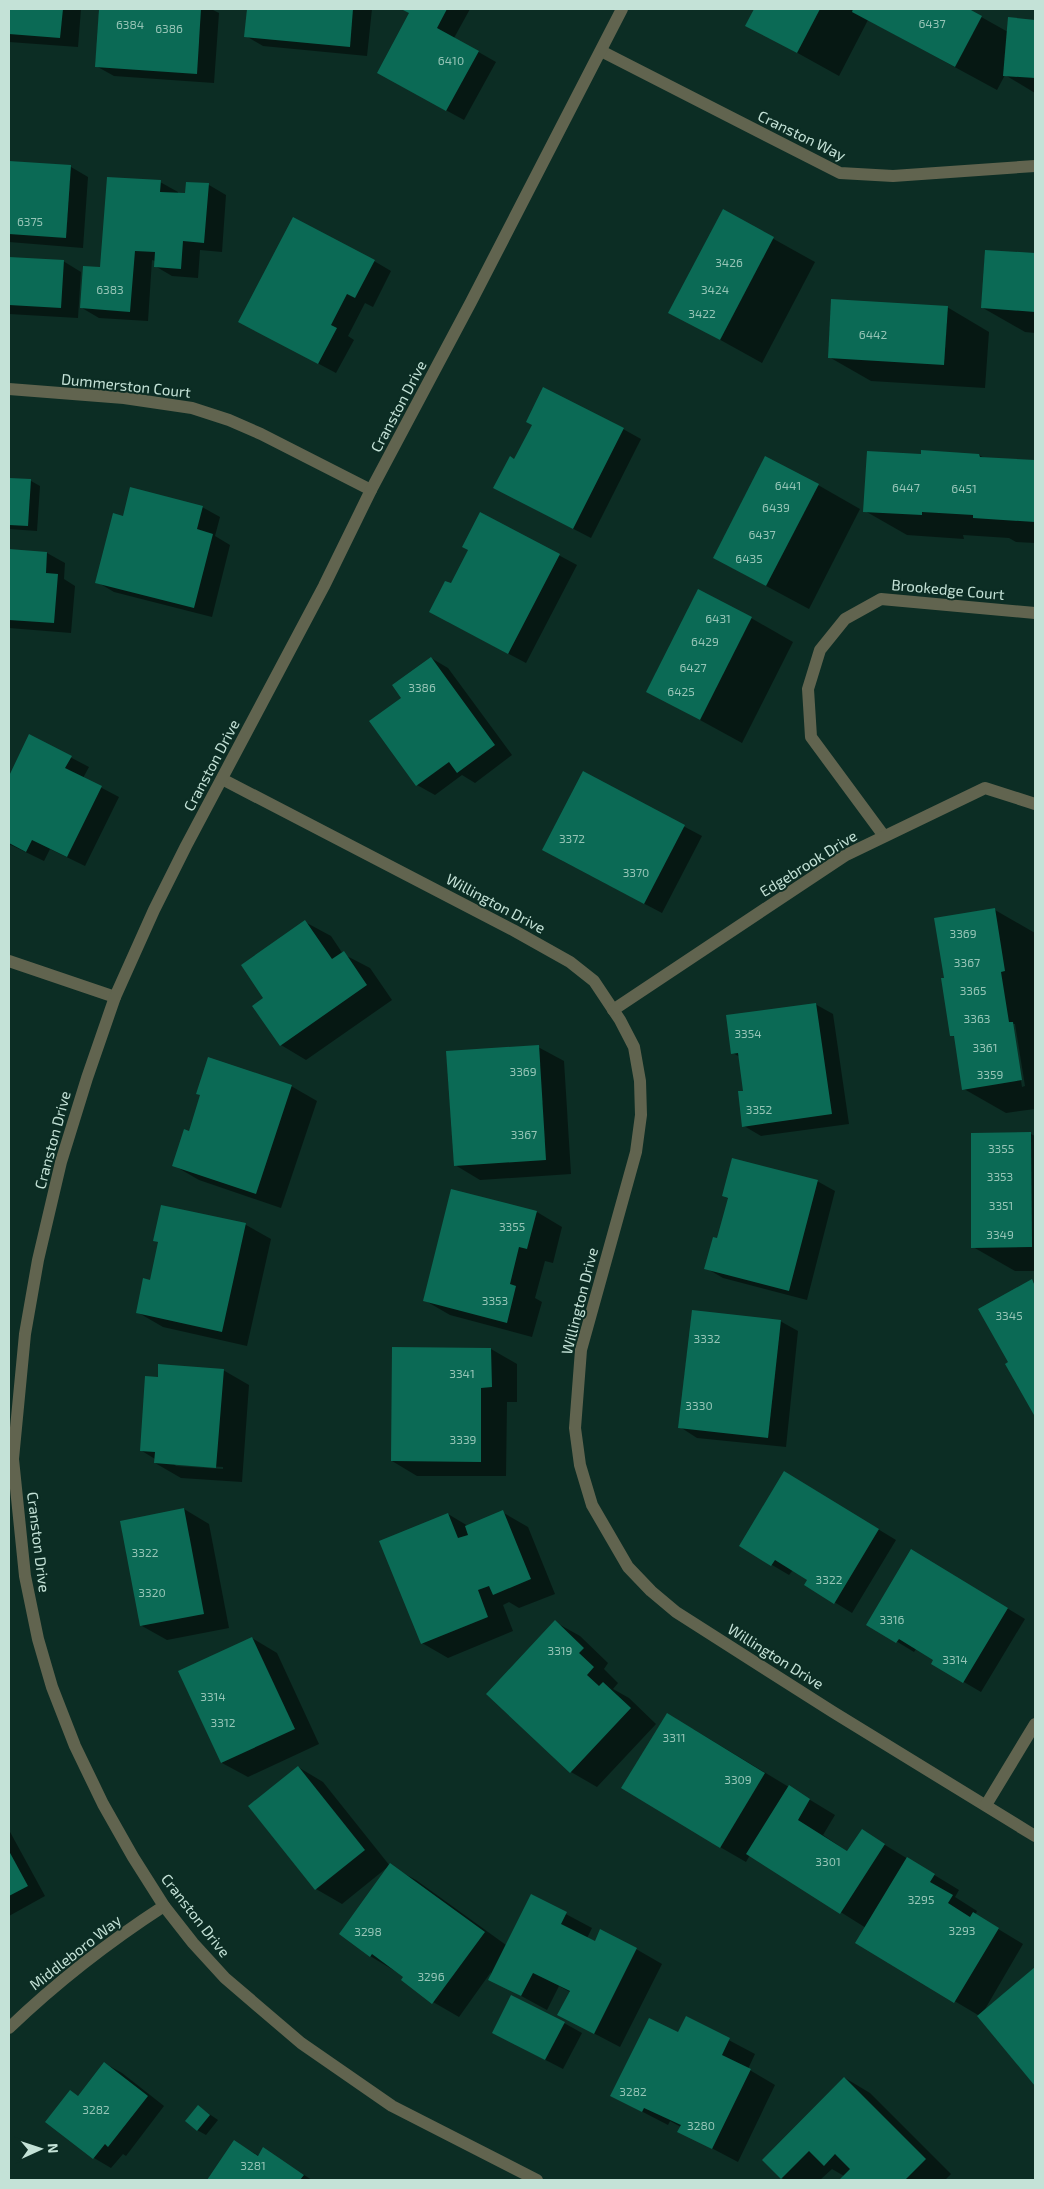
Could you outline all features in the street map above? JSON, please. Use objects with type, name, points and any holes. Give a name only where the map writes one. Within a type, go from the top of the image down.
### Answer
[{"type":"street","name":"Cranston Drive","points":[[537,2180],[392,2106],[321,2058],[225,1978],[193,1943],[164,1906],[103,1804],[75,1746],[52,1687],[38,1639],[24,1576],[11,1459],[25,1334],[38,1260],[64,1153],[115,997],[154,910],[324,586],[371,490],[622,9]]},
{"type":"street","name":"Cranston Way","points":[[601,51],[840,174],[893,176],[1035,166]]},
{"type":"street","name":"Dummerston Court","points":[[9,390],[124,398],[192,408],[229,420],[261,434],[371,490]]},
{"type":"street","name":"Brookedge Court","points":[[884,836],[811,737],[808,689],[820,650],[845,619],[881,599],[1035,612]]},
{"type":"street","name":"Willington Drive","points":[[222,779],[513,930],[570,962],[594,981],[634,1047],[640,1081],[641,1115],[636,1152],[581,1350],[575,1428],[580,1465],[592,1505],[628,1567],[651,1591],[676,1612],[833,1712],[1035,1836]]},
{"type":"street","name":"Edgebrook Drive","points":[[613,1010],[846,855],[884,836],[985,788],[1035,804]]},
{"type":"street","points":[[9,961],[115,997]]},
{"type":"street","points":[[986,1806],[1035,1724]]},
{"type":"street","name":"Middleboro Way","points":[[9,2028],[45,1994],[111,1941],[164,1906]]},
{"type":"building","points":[[9,9],[63,9],[60,38],[9,34]]},
{"type":"building","points":[[99,9],[201,9],[197,74],[95,67]]},
{"type":"building","points":[[247,9],[353,9],[350,47],[244,37]]},
{"type":"building","points":[[401,9],[447,9],[437,28],[479,51],[446,111],[377,73],[409,13]]},
{"type":"building","points":[[754,9],[820,9],[797,53],[745,26]]},
{"type":"building","points":[[853,9],[969,9],[982,16],[955,67],[852,12]]},
{"type":"building","points":[[1008,17],[1035,20],[1035,78],[1003,76]]},
{"type":"building","points":[[9,161],[71,165],[66,238],[9,234]]},
{"type":"building","points":[[107,177],[161,180],[160,192],[185,193],[186,182],[209,183],[204,243],[183,241],[181,269],[154,267],[155,252],[135,251],[130,312],[80,308],[83,266],[100,267]]},
{"type":"building","points":[[723,209],[774,237],[720,340],[668,313]]},
{"type":"building","points":[[293,217],[375,260],[355,298],[347,294],[331,325],[337,328],[318,364],[238,322]]},
{"type":"building","points":[[985,250],[1035,253],[1035,312],[981,308]]},
{"type":"building","points":[[9,257],[64,260],[61,308],[9,305]]},
{"type":"building","points":[[831,299],[948,306],[944,365],[828,358]]},
{"type":"building","points":[[543,387],[624,428],[573,529],[493,488],[510,456],[514,459],[532,425],[526,422]]},
{"type":"building","points":[[921,450],[979,454],[980,457],[1035,460],[1035,522],[973,518],[973,515],[922,512],[922,515],[863,512],[867,451],[921,454]]},
{"type":"building","points":[[765,456],[819,484],[766,586],[713,558]]},
{"type":"building","points":[[9,478],[31,479],[28,526],[9,525]]},
{"type":"building","points":[[130,487],[203,506],[197,529],[213,534],[194,608],[95,583],[113,513],[123,516]]},
{"type":"building","points":[[480,512],[560,554],[508,654],[429,612],[445,581],[451,583],[468,550],[462,547]]},
{"type":"building","points":[[9,549],[47,552],[46,573],[58,574],[54,623],[9,620]]},
{"type":"building","points":[[698,589],[752,617],[700,720],[646,692]]},
{"type":"building","points":[[431,657],[495,745],[457,773],[449,762],[416,786],[369,721],[401,698],[392,685]]},
{"type":"building","points":[[29,734],[72,756],[65,768],[102,786],[67,857],[32,840],[26,852],[9,843],[9,776]]},
{"type":"building","points":[[583,771],[685,825],[644,904],[542,850]]},
{"type":"building","points":[[995,908],[1005,971],[1001,972],[1009,1022],[1013,1022],[1022,1080],[962,1090],[954,1036],[950,1036],[941,978],[944,978],[934,918]]},
{"type":"building","points":[[305,920],[332,959],[344,951],[367,985],[280,1046],[252,1006],[263,998],[241,965]]},
{"type":"building","points":[[816,1003],[832,1114],[742,1127],[738,1091],[743,1091],[738,1053],[731,1054],[726,1015]]},
{"type":"building","points":[[539,1045],[546,1160],[454,1166],[446,1051]]},
{"type":"building","points":[[208,1057],[292,1085],[256,1194],[172,1166],[184,1129],[189,1131],[200,1095],[196,1094]]},
{"type":"building","points":[[1031,1132],[1032,1247],[971,1248],[971,1133]]},
{"type":"building","points":[[732,1158],[818,1180],[789,1291],[704,1269],[713,1237],[717,1238],[728,1198],[722,1196]]},
{"type":"building","points":[[451,1189],[537,1211],[527,1249],[519,1247],[510,1284],[516,1286],[507,1323],[423,1301]]},
{"type":"building","points":[[161,1205],[246,1223],[222,1332],[136,1313],[143,1278],[150,1280],[158,1242],[153,1241]]},
{"type":"building","points":[[1032,1279],[1035,1286],[1034,1415],[1005,1364],[1008,1362],[978,1309]]},
{"type":"building","points":[[692,1310],[781,1320],[768,1438],[678,1428]]},
{"type":"building","points":[[392,1347],[491,1348],[492,1387],[481,1388],[481,1462],[391,1461]]},
{"type":"building","points":[[158,1364],[224,1369],[216,1468],[154,1463],[155,1452],[140,1451],[145,1376],[158,1377]]},
{"type":"building","points":[[784,1471],[879,1529],[834,1604],[804,1585],[807,1580],[775,1560],[771,1566],[739,1546]]},
{"type":"building","points":[[184,1508],[204,1614],[140,1626],[120,1521]]},
{"type":"building","points":[[503,1510],[531,1579],[493,1595],[489,1586],[478,1590],[488,1617],[421,1644],[379,1541],[448,1513],[458,1538],[468,1535],[465,1526]]},
{"type":"building","points":[[911,1549],[1008,1608],[963,1683],[931,1664],[933,1660],[899,1639],[896,1643],[866,1625]]},
{"type":"building","points":[[555,1620],[584,1648],[579,1653],[594,1667],[587,1675],[599,1686],[603,1682],[631,1708],[570,1773],[486,1694]]},
{"type":"building","points":[[252,1637],[295,1729],[221,1763],[178,1671]]},
{"type":"building","points":[[667,1713],[765,1773],[720,1848],[621,1788]]},
{"type":"building","points":[[298,1766],[365,1850],[315,1890],[248,1806]]},
{"type":"building","points":[[789,1785],[810,1799],[798,1820],[847,1851],[862,1829],[885,1844],[840,1914],[746,1854]]},
{"type":"building","points":[[9,1851],[28,1886],[9,1896]]},
{"type":"building","points":[[907,1857],[935,1874],[930,1882],[953,1895],[948,1903],[970,1917],[973,1912],[999,1928],[954,2003],[855,1943]]},
{"type":"building","points":[[390,1863],[485,1932],[432,2004],[401,1980],[403,1977],[372,1954],[370,1957],[339,1934]]},
{"type":"building","points":[[531,1894],[567,1912],[561,1924],[595,1941],[600,1929],[637,1948],[594,2034],[557,2015],[570,1991],[533,1973],[521,1996],[488,1980]]},
{"type":"building","points":[[1035,1967],[1035,2086],[977,2016]]},
{"type":"building","points":[[511,1995],[565,2022],[545,2060],[492,2033]]},
{"type":"building","points":[[686,2016],[730,2038],[722,2055],[751,2069],[712,2149],[677,2132],[681,2125],[644,2108],[642,2112],[610,2096],[649,2018],[678,2032]]},
{"type":"building","points":[[104,2062],[148,2096],[108,2147],[105,2144],[93,2159],[45,2122],[70,2090],[78,2096]]},
{"type":"building","points":[[844,2077],[926,2159],[905,2180],[839,2180],[850,2169],[835,2154],[824,2166],[809,2151],[781,2179],[762,2160]]},
{"type":"building","points":[[198,2105],[210,2115],[197,2131],[185,2121]]},
{"type":"building","points":[[234,2140],[258,2156],[263,2147],[304,2175],[300,2180],[207,2180]]}]
